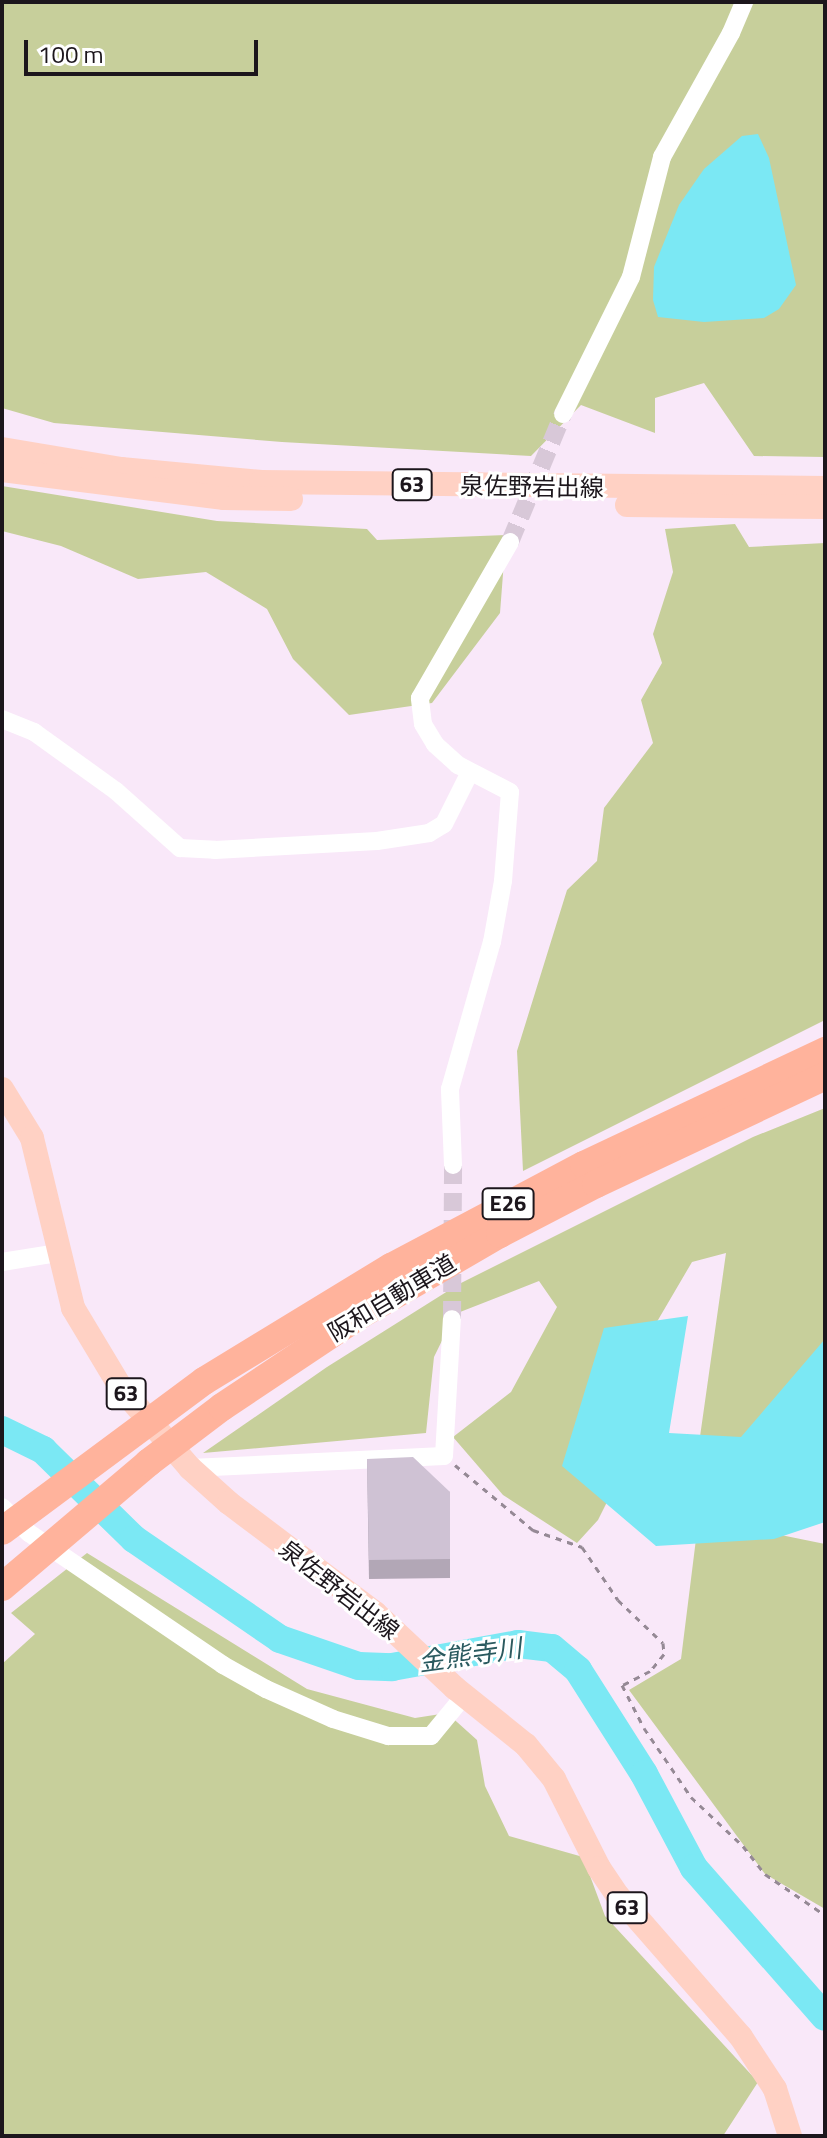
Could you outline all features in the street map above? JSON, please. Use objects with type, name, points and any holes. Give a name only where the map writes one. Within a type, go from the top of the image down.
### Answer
[{"type":"highway","name":"阪和自動車道","points":[[2,1531],[204,1381],[391,1267],[484,1216],[689,1113],[825,1051]]},
{"type":"highway","name":"阪和自動車道","points":[[2,1587],[138,1471],[222,1407],[360,1315],[500,1234],[822,1078]]},
{"type":"main road","name":"泉佐野岩出線","points":[[2,449],[121,469],[261,482],[825,488]]},
{"type":"main road","name":"泉佐野岩出線","points":[[2,470],[224,498],[825,507]]},
{"type":"main road","name":"泉佐野岩出線","points":[[2,1089],[32,1138],[73,1308],[121,1388],[190,1468],[250,1522],[375,1613],[459,1692],[526,1745],[543,1765],[618,1896],[741,2037],[775,2089],[790,2136]]},
{"type":"street","points":[[563,414],[631,277],[662,157],[731,33],[744,2]]},
{"type":"street","points":[[453,1165],[450,1089],[492,942],[503,881],[510,792],[470,772],[435,744],[423,724],[420,698],[510,542]]},
{"type":"street","points":[[2,719],[34,732],[116,791],[180,848],[215,850],[377,841],[429,833],[444,824],[470,772]]},
{"type":"street","points":[[2,1262],[58,1253]]},
{"type":"street","points":[[190,1468],[444,1456],[452,1319]]},
{"type":"street","points":[[2,1507],[29,1533],[223,1665],[266,1689],[333,1719],[388,1736],[431,1736],[459,1692]]},
{"type":"path","points":[[444,1456],[533,1530],[582,1547],[618,1600],[663,1643],[664,1654],[650,1671],[622,1685],[638,1717],[691,1797],[743,1846],[765,1874],[825,1915]]},
{"type":"green space","points":[[2,2],[825,2],[825,457],[754,456],[704,383],[655,398],[655,433],[581,405],[531,456],[282,442],[54,423],[2,408]]},
{"type":"green space","points":[[2,486],[217,521],[367,529],[377,540],[506,535],[500,613],[432,703],[349,715],[293,659],[267,609],[206,572],[138,579],[61,546],[2,531]]},
{"type":"green space","points":[[735,524],[749,547],[825,543],[825,1020],[523,1171],[517,1051],[567,890],[597,861],[604,808],[653,743],[641,700],[662,663],[653,634],[673,572],[665,529]]},
{"type":"green space","points":[[825,1108],[825,1432],[695,1472],[726,1253],[692,1262],[641,1349],[621,1474],[598,1520],[577,1543],[503,1495],[453,1437],[511,1392],[557,1307],[539,1281],[455,1314],[434,1357],[426,1433],[203,1453],[327,1367],[459,1284],[753,1137]]},
{"type":"green space","points":[[697,1531],[771,1533],[825,1544],[825,1909],[765,1874],[629,1690],[681,1659]]},
{"type":"green space","points":[[87,1553],[307,1689],[415,1718],[447,1713],[477,1740],[485,1786],[509,1836],[583,1857],[605,1916],[758,2082],[723,2136],[2,2136],[2,1664],[35,1634],[11,1613]]},
{"type":"water","points":[[758,134],[769,158],[796,285],[779,309],[764,318],[704,322],[658,317],[653,300],[654,267],[679,205],[704,169],[742,136]]},
{"type":"water","points":[[688,1316],[669,1433],[741,1437],[825,1339],[825,1522],[774,1539],[656,1546],[562,1466],[604,1328]]},
{"type":"building","points":[[413,1457],[450,1492],[450,1559],[369,1560],[367,1459]]},
{"type":"waterway","name":"金熊寺川","points":[[2,1430],[43,1450],[134,1539],[280,1639],[359,1666],[392,1667],[518,1644],[552,1648],[578,1670],[644,1774],[694,1868],[825,2017]]},
{"type":"tunnel","points":[[510,542],[563,414]]},
{"type":"tunnel","points":[[452,1319],[453,1165]]}]
